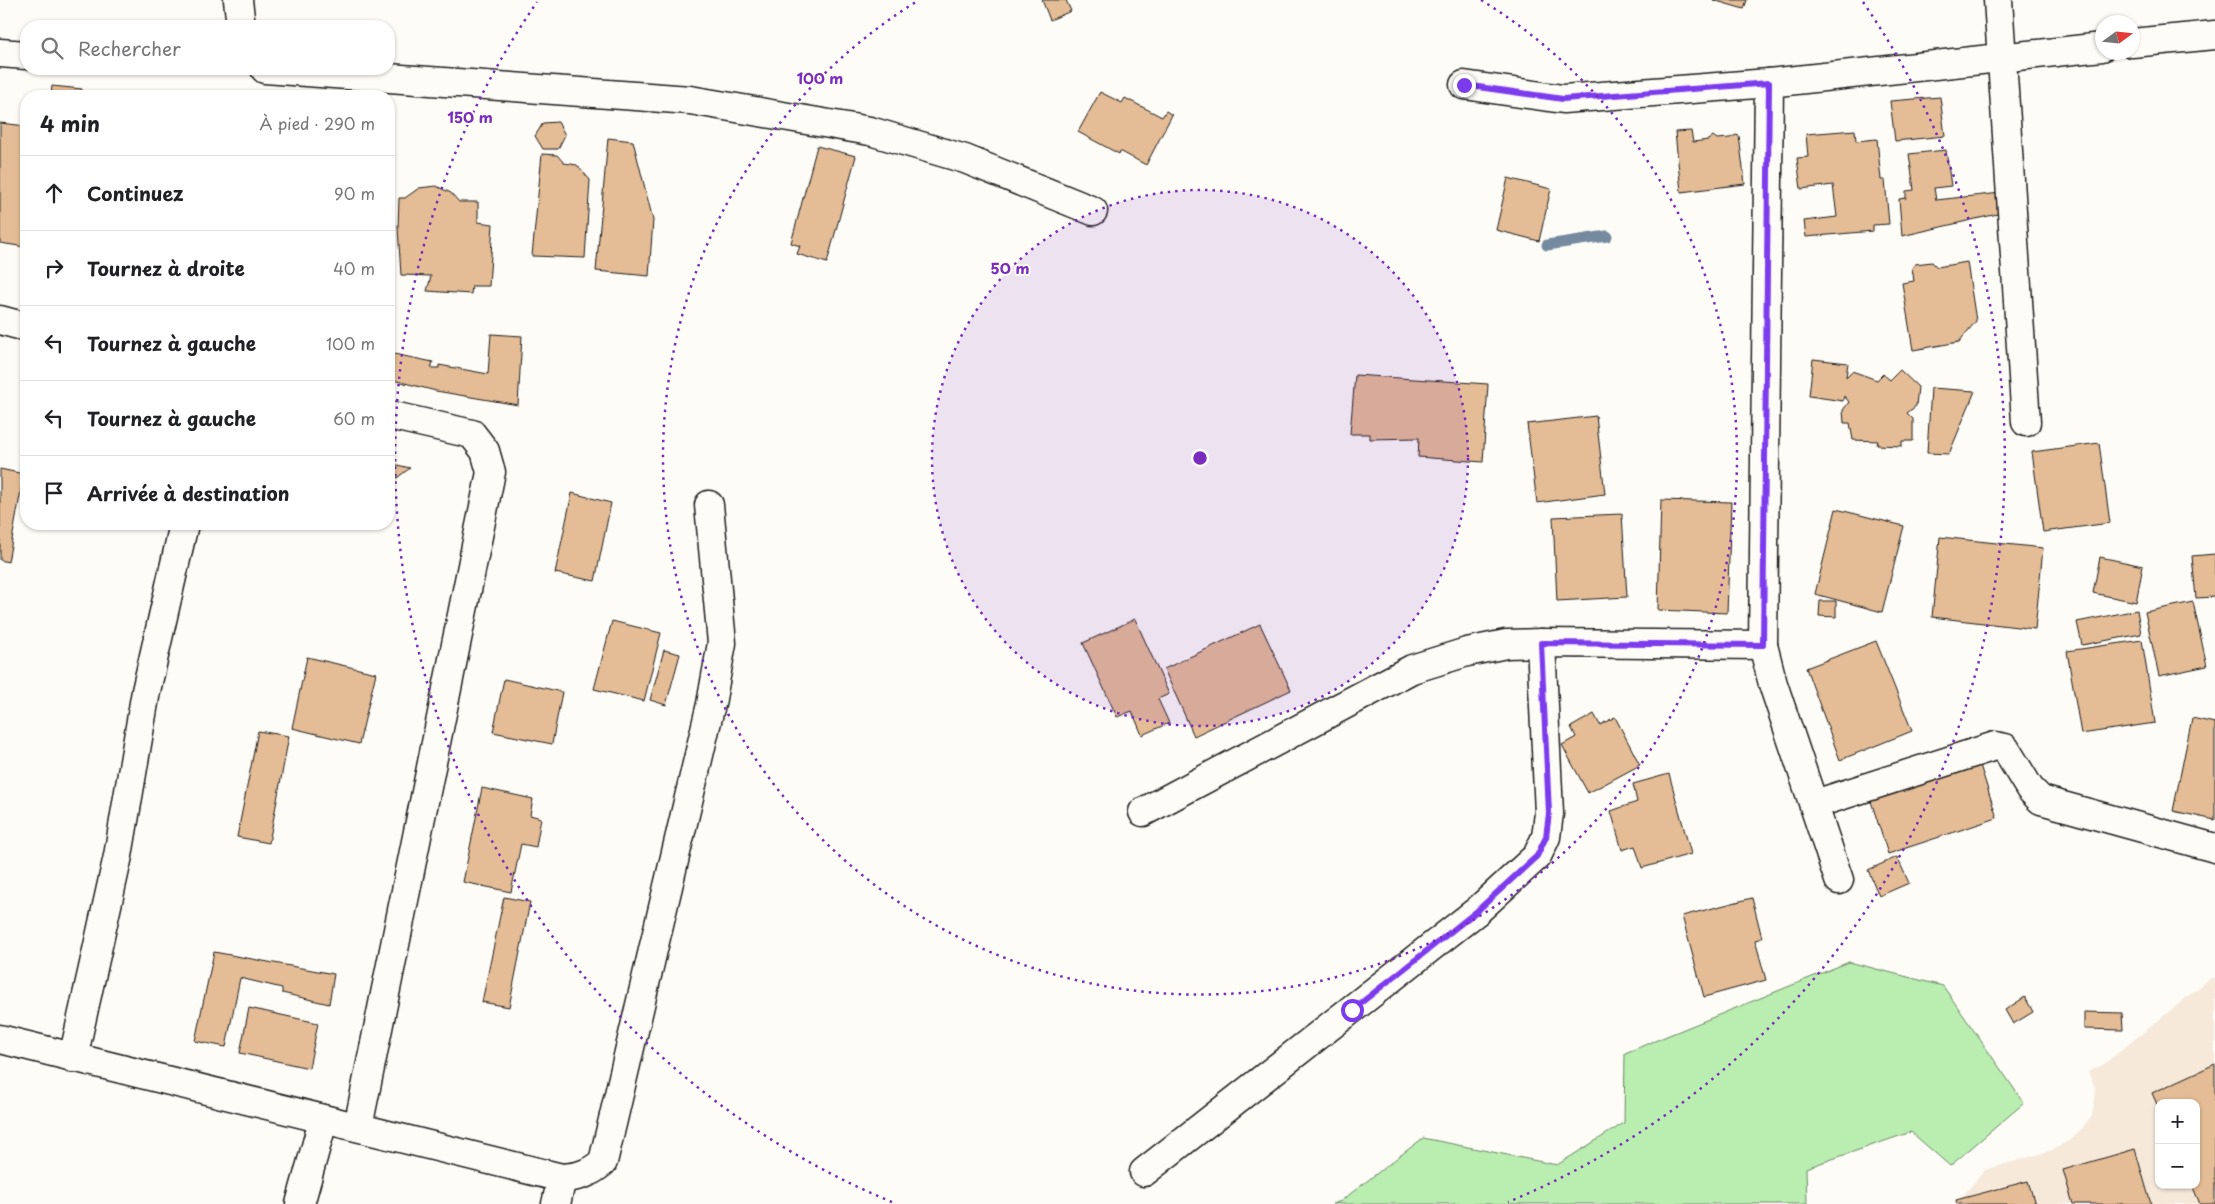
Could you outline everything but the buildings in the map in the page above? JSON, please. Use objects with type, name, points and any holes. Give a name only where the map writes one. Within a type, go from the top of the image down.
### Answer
[{"type":"street","points":[[238,0],[240,20]]},
{"type":"street","points":[[1998,0],[2026,422]]},
{"type":"street","points":[[2140,42],[2215,34]]},
{"type":"street","points":[[1464,85],[1563,99],[1769,83],[2095,47]]},
{"type":"street","points":[[0,54],[20,55]]},
{"type":"street","points":[[347,75],[690,100],[870,131],[965,159],[1093,211]]},
{"type":"street","points":[[1769,83],[1763,645],[1773,684],[1815,804],[1839,880]]},
{"type":"street","points":[[0,320],[20,325]]},
{"type":"street","points":[[358,1127],[491,472],[485,451],[472,434],[395,415]]},
{"type":"street","points":[[0,1039],[562,1178],[580,1177],[594,1170],[603,1162],[711,704],[722,643],[709,505]]},
{"type":"street","points":[[73,1058],[118,856],[146,691],[183,530]]},
{"type":"street","points":[[1143,812],[1412,669],[1467,652],[1506,644],[1541,643],[1763,645]]},
{"type":"street","points":[[1144,1172],[1477,911],[1537,856],[1546,837],[1549,813],[1541,643]]},
{"type":"street","points":[[1815,804],[1996,746],[2005,748],[2030,789],[2041,800],[2215,848]]},
{"type":"street","points":[[300,1204],[323,1120]]},
{"type":"street","points":[[556,1204],[562,1178]]},
{"type":"shaded area","points":[[2212,977],[2215,978],[2215,1204],[1960,1204],[1961,1198],[1985,1170],[2053,1150],[2073,1138],[2092,1116],[2096,1090],[2088,1072],[2104,1064]]},
{"type":"green space","points":[[1849,962],[1943,986],[2024,1103],[1950,1166],[1911,1132],[1806,1168],[1807,1204],[1332,1204],[1341,1201],[1423,1138],[1557,1165],[1624,1123],[1625,1053]]},
{"type":"waterway","points":[[1547,245],[1607,236]]},
{"type":"route","points":[[1352,1010],[1477,911],[1537,856],[1546,837],[1549,813],[1541,643],[1763,645],[1767,424],[1769,83],[1563,99],[1464,85]]}]
